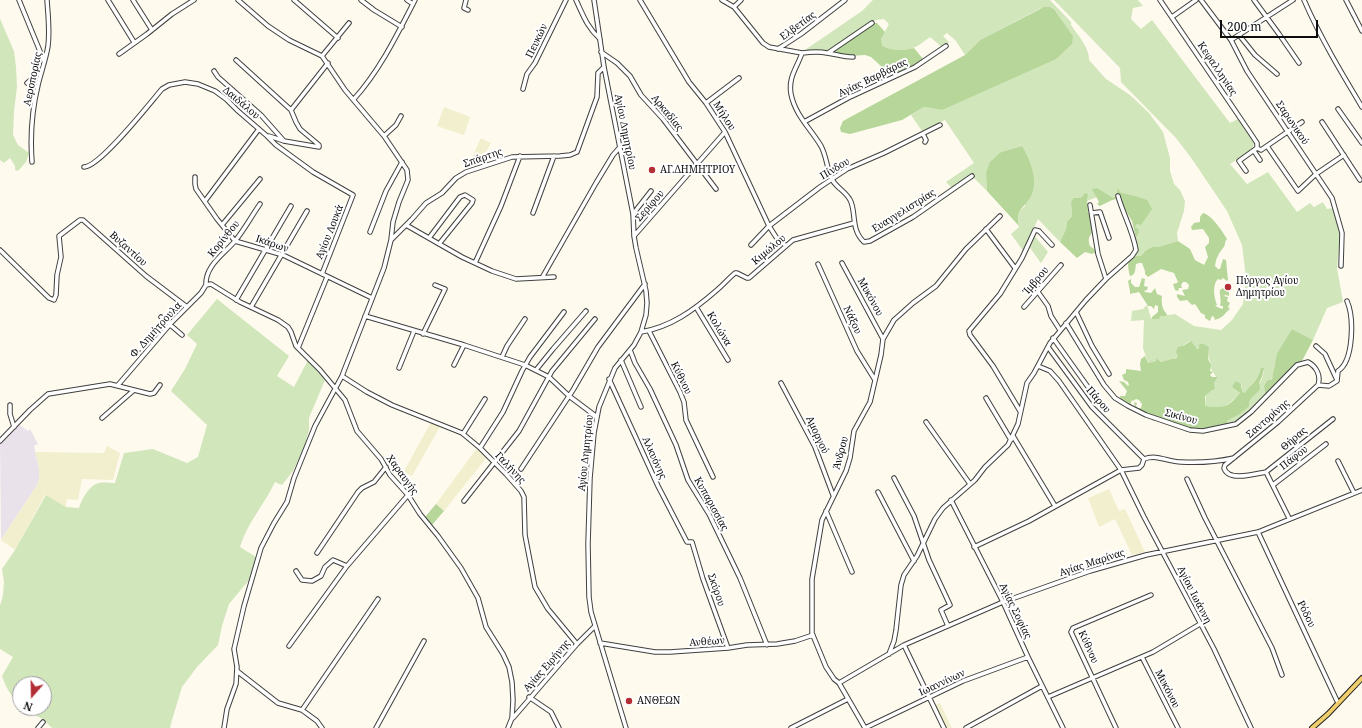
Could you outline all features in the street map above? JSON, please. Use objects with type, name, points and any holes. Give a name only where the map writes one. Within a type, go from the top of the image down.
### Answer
[{"type":"main road","points":[[1312,728],[1318,724],[1362,678]]},
{"type":"street","points":[[19,0],[45,62]]},
{"type":"street","name":"Αεροπορίας","points":[[32,162],[31,144],[33,114],[37,87],[45,62],[49,37],[47,0]]},
{"type":"street","points":[[108,0],[134,42]]},
{"type":"street","points":[[133,0],[152,30]]},
{"type":"street","points":[[119,54],[172,14],[194,0]]},
{"type":"street","points":[[224,728],[227,709],[236,684],[237,671],[234,649],[244,606],[261,548],[287,502],[294,478],[315,426],[342,376],[388,256],[393,222],[408,180],[408,170],[384,136],[342,86],[322,56],[289,40],[268,26],[238,0]]},
{"type":"street","points":[[294,0],[338,38]]},
{"type":"street","points":[[354,99],[364,88],[402,27],[414,2],[407,0]]},
{"type":"street","points":[[466,0],[464,8],[468,10]]},
{"type":"street","name":"Πευκών","points":[[523,89],[527,74],[535,63],[566,0]]},
{"type":"street","points":[[576,0],[586,22],[593,33],[600,38]]},
{"type":"street","name":"Αγίου Δημητρίου","points":[[594,0],[601,52],[633,214],[634,236],[645,284],[647,303],[645,321],[641,332],[630,350],[614,368],[599,407],[594,433],[590,478],[588,544],[589,605],[626,728]]},
{"type":"street","name":"Μήλου","points":[[640,0],[689,82],[706,103],[725,132],[769,226],[776,237],[786,246]]},
{"type":"street","points":[[722,0],[734,7],[763,42],[769,47],[802,53],[816,51],[843,57],[853,57]]},
{"type":"street","points":[[734,7],[741,0]]},
{"type":"street","name":"Ελβετίας","points":[[778,49],[801,34],[845,0]]},
{"type":"street","name":"Κεφαλληνίας","points":[[1160,0],[1250,131],[1257,143],[1255,149],[1260,160]]},
{"type":"street","points":[[1172,17],[1196,0]]},
{"type":"street","name":"Σαρωνικού","points":[[1201,0],[1231,40],[1247,71],[1329,192],[1335,205],[1342,233],[1341,266]]},
{"type":"street","points":[[1254,0],[1299,63]]},
{"type":"street","points":[[1231,40],[1293,0]]},
{"type":"street","points":[[1304,0],[1328,49],[1362,106]]},
{"type":"street","points":[[1346,0],[1362,31]]},
{"type":"street","points":[[363,1],[402,27]]},
{"type":"street","points":[[322,56],[349,23]]},
{"type":"street","points":[[828,53],[872,23]]},
{"type":"street","points":[[1239,35],[1255,54],[1277,74]]},
{"type":"street","name":"Αγίας Βαρβάρας","points":[[804,122],[848,98],[915,66],[946,46]]},
{"type":"street","name":"Αρκαδίας","points":[[601,52],[617,63],[630,76],[641,95],[663,119],[716,189]]},
{"type":"street","name":"Ευαγγελιστρίας","points":[[802,53],[792,74],[791,93],[796,111],[822,148],[832,179],[850,199],[854,223],[864,242],[870,241],[913,216],[972,176]]},
{"type":"street","points":[[236,60],[290,110],[300,129],[316,142],[319,147],[284,141],[267,136]]},
{"type":"street","points":[[290,110],[328,63]]},
{"type":"street","name":"Σπάρτης","points":[[391,240],[426,203],[442,194],[451,182],[471,170],[512,157],[570,155],[577,152],[590,120],[597,97],[598,73],[604,67]]},
{"type":"street","points":[[27,82],[42,70]]},
{"type":"street","points":[[214,71],[218,77],[261,114],[284,141]]},
{"type":"street","points":[[706,103],[739,78]]},
{"type":"street","name":"Δαιδάλου","points":[[84,167],[94,164],[127,130],[162,89],[174,84],[190,82],[215,91],[226,99],[276,145],[313,172],[353,196]]},
{"type":"street","points":[[1338,109],[1362,142]]},
{"type":"street","points":[[384,136],[396,125],[401,116]]},
{"type":"street","points":[[1246,170],[1239,161],[1255,149],[1261,150],[1268,146],[1302,122]]},
{"type":"street","points":[[1322,122],[1360,180]]},
{"type":"street","name":"Πίνδου","points":[[751,245],[769,226],[832,179],[848,169],[940,125]]},
{"type":"street","points":[[205,201],[259,129]]},
{"type":"street","name":"Σερίφου","points":[[634,236],[725,132]]},
{"type":"street","points":[[923,134],[926,140],[925,142]]},
{"type":"street","points":[[1268,146],[1298,191],[1316,174],[1344,155]]},
{"type":"street","points":[[543,276],[596,183],[613,155],[620,147]]},
{"type":"street","points":[[475,263],[501,206],[520,156]]},
{"type":"street","points":[[533,213],[554,156]]},
{"type":"street","points":[[370,232],[386,191],[402,162]]},
{"type":"street","points":[[195,177],[196,189],[222,226],[235,241]]},
{"type":"street","points":[[222,226],[260,179]]},
{"type":"street","points":[[633,214],[651,191]]},
{"type":"street","points":[[429,238],[460,197],[465,195],[471,198],[473,200],[472,203],[439,244]]},
{"type":"street","name":"Αγίου Λουκά","points":[[322,274],[353,196]]},
{"type":"street","points":[[888,655],[894,641],[901,585],[904,575],[914,561],[935,519],[943,508],[970,484],[1008,445],[1018,424],[1027,383],[1048,347],[1066,323],[1106,279],[1132,256],[1136,250],[1118,196]]},
{"type":"street","name":"Κορίνθου","points":[[206,285],[208,270],[235,241],[260,204]]},
{"type":"street","points":[[1090,205],[1098,254],[1106,279]]},
{"type":"street","points":[[236,300],[291,206]]},
{"type":"street","points":[[251,307],[283,255],[307,211]]},
{"type":"street","points":[[1092,213],[1100,212],[1109,238]]},
{"type":"street","name":"Άνδρου","points":[[865,728],[839,683],[834,679],[826,667],[813,634],[812,579],[822,520],[846,471],[850,458],[854,431],[870,402],[883,339],[894,320],[913,303],[936,286],[966,249],[1000,216]]},
{"type":"street","name":"Βυζαντίου","points":[[0,250],[49,298],[54,300],[56,296],[57,275],[61,256],[59,236],[80,220],[83,220],[142,273],[187,307]]},
{"type":"street","name":"Κιμώλου","points":[[641,332],[649,331],[682,318],[717,290],[735,273],[749,278],[793,240],[854,223]]},
{"type":"street","points":[[406,225],[492,271],[516,279],[543,276],[554,277]]},
{"type":"street","points":[[986,229],[1015,268]]},
{"type":"street","points":[[1020,410],[993,366],[970,335],[969,331],[1000,294],[1022,258],[1035,230],[1038,230],[1052,245]]},
{"type":"street","name":"Ικάρων","points":[[235,241],[283,255],[372,298]]},
{"type":"street","name":"Μυκόνου","points":[[842,263],[883,339]]},
{"type":"street","name":"Νάξου","points":[[818,264],[857,351],[875,380]]},
{"type":"street","name":"Ίμβρου","points":[[1024,307],[1061,265]]},
{"type":"street","points":[[298,348],[327,277]]},
{"type":"street","name":"Χαραυγής","points":[[206,285],[211,284],[236,300],[284,323],[291,332],[298,348],[320,370],[345,400],[357,431],[373,448],[390,475],[408,495],[420,514],[461,568],[478,598],[485,624],[509,666],[513,693],[512,718],[508,728]]},
{"type":"street","points":[[520,469],[569,396],[598,347],[645,284]]},
{"type":"street","name":"Φ. Δημήτρουλα","points":[[118,385],[170,325],[201,293],[206,285]]},
{"type":"street","points":[[423,334],[445,289],[435,285]]},
{"type":"street","points":[[1038,292],[1049,307],[1051,316],[1060,330]]},
{"type":"street","points":[[1318,385],[1329,386],[1335,383],[1337,380],[1338,371],[1346,361],[1350,348],[1352,323],[1350,306],[1347,301]]},
{"type":"street","name":"Κολώνα","points":[[696,307],[728,360]]},
{"type":"street","points":[[536,370],[586,311]]},
{"type":"street","points":[[480,448],[503,412],[525,365],[564,312]]},
{"type":"street","points":[[1076,312],[1092,345],[1109,374]]},
{"type":"street","points":[[365,316],[464,345],[525,365],[549,377],[569,396],[597,417]]},
{"type":"street","points":[[161,317],[182,335]]},
{"type":"street","points":[[502,357],[507,346],[525,319]]},
{"type":"street","points":[[464,501],[519,431],[552,371],[595,319]]},
{"type":"street","name":"Σικίνου","points":[[1066,323],[1104,385],[1114,397],[1146,415],[1190,430],[1203,431],[1236,424],[1251,412],[1296,365],[1301,363],[1308,362],[1315,367],[1320,380],[1318,385]]},
{"type":"street","points":[[399,368],[414,331]]},
{"type":"street","name":"Κύθνου","points":[[649,331],[680,392],[684,402],[686,420],[714,477]]},
{"type":"street","points":[[1054,338],[1098,401]]},
{"type":"street","points":[[454,365],[464,345]]},
{"type":"street","points":[[1316,346],[1325,354],[1337,380]]},
{"type":"street","name":"Πάρου","points":[[1048,347],[1092,407],[1129,445],[1144,458]]},
{"type":"street","name":"Κυπαρισσίας","points":[[630,350],[676,445],[688,480],[709,514],[740,578],[767,645]]},
{"type":"street","points":[[621,360],[641,407]]},
{"type":"street","name":"Αγίου Ιωάννη","points":[[1038,366],[1050,371],[1059,381],[1121,470],[1144,517],[1214,649],[1251,728]]},
{"type":"street","name":"Γαλήνης","points":[[342,376],[367,392],[392,405],[463,434],[480,448],[521,492],[524,497],[525,535],[534,587],[548,609],[576,644]]},
{"type":"street","name":"Αλκυόνης","points":[[609,380],[658,486],[687,542]]},
{"type":"street","name":"Αμοργού","points":[[781,383],[815,447],[833,495]]},
{"type":"street","points":[[0,442],[44,396],[48,394],[110,384],[118,385],[133,391],[150,394],[154,393],[160,385]]},
{"type":"street","name":"Σαντορίνης","points":[[1266,472],[1253,475],[1232,476],[1226,472],[1224,465],[1235,458],[1278,422],[1318,385]]},
{"type":"street","points":[[102,418],[133,391]]},
{"type":"street","points":[[986,398],[1011,440]]},
{"type":"street","points":[[463,434],[485,399]]},
{"type":"street","points":[[10,405],[10,414],[14,427]]},
{"type":"street","name":"Θήρας","points":[[1266,472],[1333,419]]},
{"type":"street","points":[[926,422],[970,484]]},
{"type":"street","points":[[1013,436],[1055,506]]},
{"type":"street","name":"Πάφου","points":[[1272,485],[1326,444]]},
{"type":"street","points":[[974,546],[1029,521],[1121,470],[1139,468],[1142,466],[1144,458],[1157,457],[1179,462],[1198,463],[1235,458]]},
{"type":"street","points":[[1338,461],[1354,493]]},
{"type":"street","points":[[317,553],[358,492],[362,488],[374,482],[386,467]]},
{"type":"street","points":[[1266,472],[1289,518]]},
{"type":"street","points":[[894,478],[914,516],[929,560],[950,606],[941,610],[948,626]]},
{"type":"street","points":[[1187,479],[1272,648],[1282,674]]},
{"type":"street","name":"Αγίας Μαρίνας","points":[[839,683],[904,645],[1003,602],[1090,571],[1162,551],[1258,532],[1289,518],[1362,490]]},
{"type":"street","points":[[878,492],[914,561]]},
{"type":"street","points":[[289,646],[347,566],[408,495]]},
{"type":"street","name":"Αγίας Σοφίας","points":[[951,500],[1003,602],[1063,728]]},
{"type":"street","points":[[826,511],[852,572]]},
{"type":"street","name":"Ρόδου","points":[[1258,532],[1338,703]]},
{"type":"street","name":"Σκύρου","points":[[687,542],[692,542],[702,579],[728,648]]},
{"type":"street","points":[[296,571],[302,580],[312,580],[321,576],[325,567],[333,560],[347,566]]},
{"type":"street","name":"Κύθνου","points":[[1116,728],[1071,634],[1071,630],[1117,608],[1151,595]]},
{"type":"street","points":[[302,710],[378,599]]},
{"type":"street","points":[[1048,697],[1153,652],[1200,624]]},
{"type":"street","name":"Αγίας Ειρήνης","points":[[512,718],[576,644],[595,626]]},
{"type":"street","name":"Ανθέων","points":[[600,643],[660,652],[728,648],[747,645],[767,645],[795,641],[813,634]]},
{"type":"street","points":[[376,728],[424,641]]},
{"type":"street","points":[[904,645],[944,728]]},
{"type":"street","name":"Ιωαννίνων","points":[[865,728],[978,675],[1028,657]]},
{"type":"street","name":"Μυκόνου","points":[[1142,657],[1178,728]]},
{"type":"street","points":[[237,671],[278,702],[302,710],[317,721],[322,728]]},
{"type":"street","points":[[966,728],[1042,686]]},
{"type":"street","points":[[530,698],[551,712],[559,728]]},
{"type":"street","points":[[791,728],[848,699]]},
{"type":"street","points":[[38,728],[43,722]]},
{"type":"shaded area","points":[[444,107],[470,117],[464,135],[437,126]]},
{"type":"shaded area","points":[[481,138],[491,143],[478,167],[466,170]]},
{"type":"shaded area","points":[[431,422],[441,425],[412,476],[403,473]]},
{"type":"shaded area","points":[[18,424],[28,431],[30,429],[38,444],[34,446],[39,467],[39,480],[1,540],[0,444]]},
{"type":"shaded area","points":[[107,446],[120,453],[113,480],[82,479],[78,500],[67,499],[66,507],[45,495],[15,550],[1,540],[39,480],[39,467],[35,452],[104,453]]},
{"type":"shaded area","points":[[477,448],[487,457],[444,511],[436,504]]},
{"type":"shaded area","points":[[1109,489],[1119,511],[1125,509],[1145,552],[1132,555],[1115,519],[1099,527],[1088,498]]},
{"type":"shaded area","points":[[940,703],[952,728],[945,728],[934,705]]},
{"type":"green space","points":[[873,0],[1050,0],[1071,22],[1071,25],[1088,51],[1089,60],[1106,79],[1130,95],[1149,113],[1163,132],[1170,158],[1170,171],[1174,184],[1180,190],[1185,201],[1184,211],[1177,233],[1178,241],[1158,247],[1152,247],[1145,251],[1141,256],[1133,257],[1137,248],[1136,238],[1138,234],[1135,227],[1137,224],[1135,196],[1117,191],[1116,196],[1113,199],[1097,188],[1093,189],[1097,197],[1087,201],[1087,199],[1081,198],[1071,202],[1072,216],[1067,222],[1066,229],[1060,242],[1038,219],[1032,233],[1048,252],[1041,263],[1028,245],[1024,252],[1011,234],[1019,227],[1019,215],[1025,206],[1022,146],[1001,152],[986,173],[987,191],[972,176],[952,188],[946,182],[974,163],[945,120],[922,131],[911,115],[924,107],[942,110],[1073,36],[1054,9],[1050,7],[1039,9],[980,40],[965,55],[956,41],[947,33],[943,36],[949,42],[943,48],[930,37],[917,46],[902,50],[881,46],[881,39],[889,24],[884,19],[876,20],[827,51],[802,52],[862,11]]},
{"type":"green space","points":[[1054,0],[1138,0],[1143,6],[1133,8],[1131,19],[1141,29],[1152,20],[1230,123],[1238,119],[1254,143],[1252,150],[1230,164],[1247,184],[1268,172],[1297,212],[1310,203],[1314,207],[1323,202],[1327,209],[1334,208],[1340,236],[1337,268],[1343,302],[1327,308],[1313,340],[1292,329],[1274,367],[1271,380],[1264,386],[1265,395],[1248,413],[1233,423],[1227,425],[1227,421],[1247,409],[1249,406],[1248,402],[1262,379],[1264,371],[1254,381],[1246,393],[1242,391],[1242,385],[1236,382],[1232,386],[1240,393],[1229,404],[1216,408],[1205,406],[1206,395],[1215,389],[1214,382],[1218,378],[1210,367],[1211,364],[1208,355],[1209,347],[1204,344],[1197,349],[1190,341],[1177,353],[1178,356],[1176,360],[1171,359],[1161,362],[1156,358],[1156,361],[1148,363],[1143,348],[1144,320],[1131,321],[1132,311],[1143,309],[1147,305],[1151,318],[1159,319],[1161,316],[1175,314],[1194,326],[1221,330],[1232,320],[1243,304],[1246,278],[1242,245],[1227,211],[1176,138],[1121,82],[1120,68]]},
{"type":"green space","points":[[1044,7],[1054,9],[1073,36],[1072,44],[1056,59],[942,110],[924,107],[902,120],[850,134],[841,132],[840,128],[843,121],[965,55],[980,40]]},
{"type":"green space","points":[[0,19],[14,51],[16,67],[17,87],[13,135],[18,145],[29,153],[26,162],[18,171],[15,170],[15,166],[10,158],[4,163],[0,160]]},
{"type":"green space","points":[[874,23],[877,23],[885,32],[881,39],[882,46],[897,50],[914,48],[924,60],[898,72],[882,67],[871,57],[865,55],[849,56],[829,53]]},
{"type":"green space","points":[[1022,146],[1030,164],[1034,177],[1034,184],[1031,196],[1019,212],[1019,226],[987,191],[986,173],[990,162],[1001,152]]},
{"type":"green space","points":[[1097,188],[1113,198],[1116,196],[1118,188],[1120,192],[1147,200],[1152,209],[1141,225],[1137,224],[1135,227],[1139,230],[1136,238],[1132,221],[1123,206],[1121,198],[1112,200],[1100,206],[1097,204],[1099,202],[1092,189]]},
{"type":"green space","points":[[1085,193],[1088,194],[1088,213],[1091,214],[1093,232],[1089,237],[1089,242],[1090,246],[1096,252],[1092,254],[1085,252],[1077,258],[1060,242],[1066,229],[1067,222],[1072,216],[1071,202],[1074,198],[1081,198]]},
{"type":"green space","points":[[1203,213],[1213,220],[1227,239],[1218,256],[1215,266],[1220,269],[1223,259],[1226,260],[1228,280],[1227,281],[1223,278],[1221,280],[1218,279],[1215,284],[1214,291],[1217,305],[1215,306],[1222,309],[1223,306],[1220,305],[1220,290],[1223,288],[1229,292],[1229,296],[1223,296],[1228,297],[1227,301],[1230,303],[1228,307],[1230,309],[1218,319],[1215,320],[1212,316],[1210,321],[1205,318],[1205,315],[1201,313],[1195,304],[1192,305],[1187,300],[1180,301],[1177,297],[1177,294],[1185,296],[1182,290],[1188,289],[1189,285],[1186,282],[1183,282],[1181,285],[1182,288],[1179,288],[1178,291],[1175,290],[1173,284],[1178,282],[1174,273],[1161,269],[1148,277],[1145,274],[1142,263],[1139,263],[1136,264],[1134,273],[1130,276],[1128,268],[1130,259],[1133,257],[1141,256],[1145,251],[1152,247],[1158,247],[1178,241],[1190,249],[1195,260],[1204,265],[1208,257],[1205,247],[1209,243],[1209,238],[1203,229],[1192,230],[1191,227],[1194,223],[1200,222],[1200,217]]},
{"type":"green space","points":[[1142,278],[1145,279],[1144,286],[1148,287],[1147,290],[1144,291],[1145,292],[1151,293],[1155,288],[1157,294],[1162,296],[1162,306],[1167,314],[1166,316],[1161,316],[1159,319],[1152,319],[1152,317],[1158,312],[1158,306],[1155,305],[1154,309],[1151,306],[1148,306],[1139,292],[1130,294],[1128,281],[1131,279],[1131,283],[1135,287],[1139,287]]},
{"type":"green space","points":[[217,299],[289,356],[277,376],[294,387],[308,360],[325,380],[309,418],[309,430],[304,448],[293,471],[282,485],[275,482],[243,538],[240,547],[256,557],[249,580],[229,604],[218,645],[197,667],[182,687],[170,728],[52,728],[43,719],[37,716],[52,716],[52,676],[12,676],[12,696],[2,676],[13,657],[0,649],[0,606],[4,582],[2,569],[15,550],[46,495],[66,507],[79,508],[84,497],[92,486],[99,483],[115,483],[124,453],[153,449],[187,463],[198,457],[207,425],[171,391],[185,369],[197,344],[187,335]]},
{"type":"green space","points":[[1292,329],[1313,340],[1302,361],[1289,370],[1265,395],[1264,386],[1267,381],[1272,379],[1277,354]]},
{"type":"green space","points":[[1191,341],[1197,349],[1199,348],[1200,344],[1204,344],[1209,347],[1208,358],[1211,364],[1210,371],[1213,372],[1210,375],[1212,377],[1218,377],[1214,383],[1215,389],[1205,396],[1205,406],[1220,407],[1229,404],[1240,393],[1232,386],[1236,381],[1241,384],[1242,391],[1245,393],[1257,378],[1261,368],[1264,368],[1259,383],[1260,389],[1251,398],[1249,406],[1244,411],[1227,421],[1227,425],[1186,432],[1183,429],[1179,429],[1179,427],[1168,424],[1162,418],[1153,421],[1152,419],[1144,416],[1135,407],[1134,402],[1137,403],[1136,406],[1138,408],[1141,408],[1142,404],[1139,400],[1132,400],[1130,405],[1121,401],[1120,396],[1125,396],[1127,391],[1119,381],[1124,382],[1128,386],[1129,385],[1128,382],[1124,380],[1122,375],[1126,373],[1126,369],[1141,371],[1141,359],[1145,356],[1148,363],[1156,361],[1156,358],[1161,362],[1176,359],[1178,356],[1176,352],[1178,347]]},
{"type":"green space","points":[[436,504],[444,511],[432,525],[425,517]]},
{"type":"place","name":"ΑΓ.ΔΗΜΗΤΡΙΟΥ","points":[[652,170]]},
{"type":"place","name":"Πύργος Αγίου Δημητρίου","points":[[1228,287]]},
{"type":"place","name":"ΑΝΘΕΩΝ","points":[[629,701]]}]
